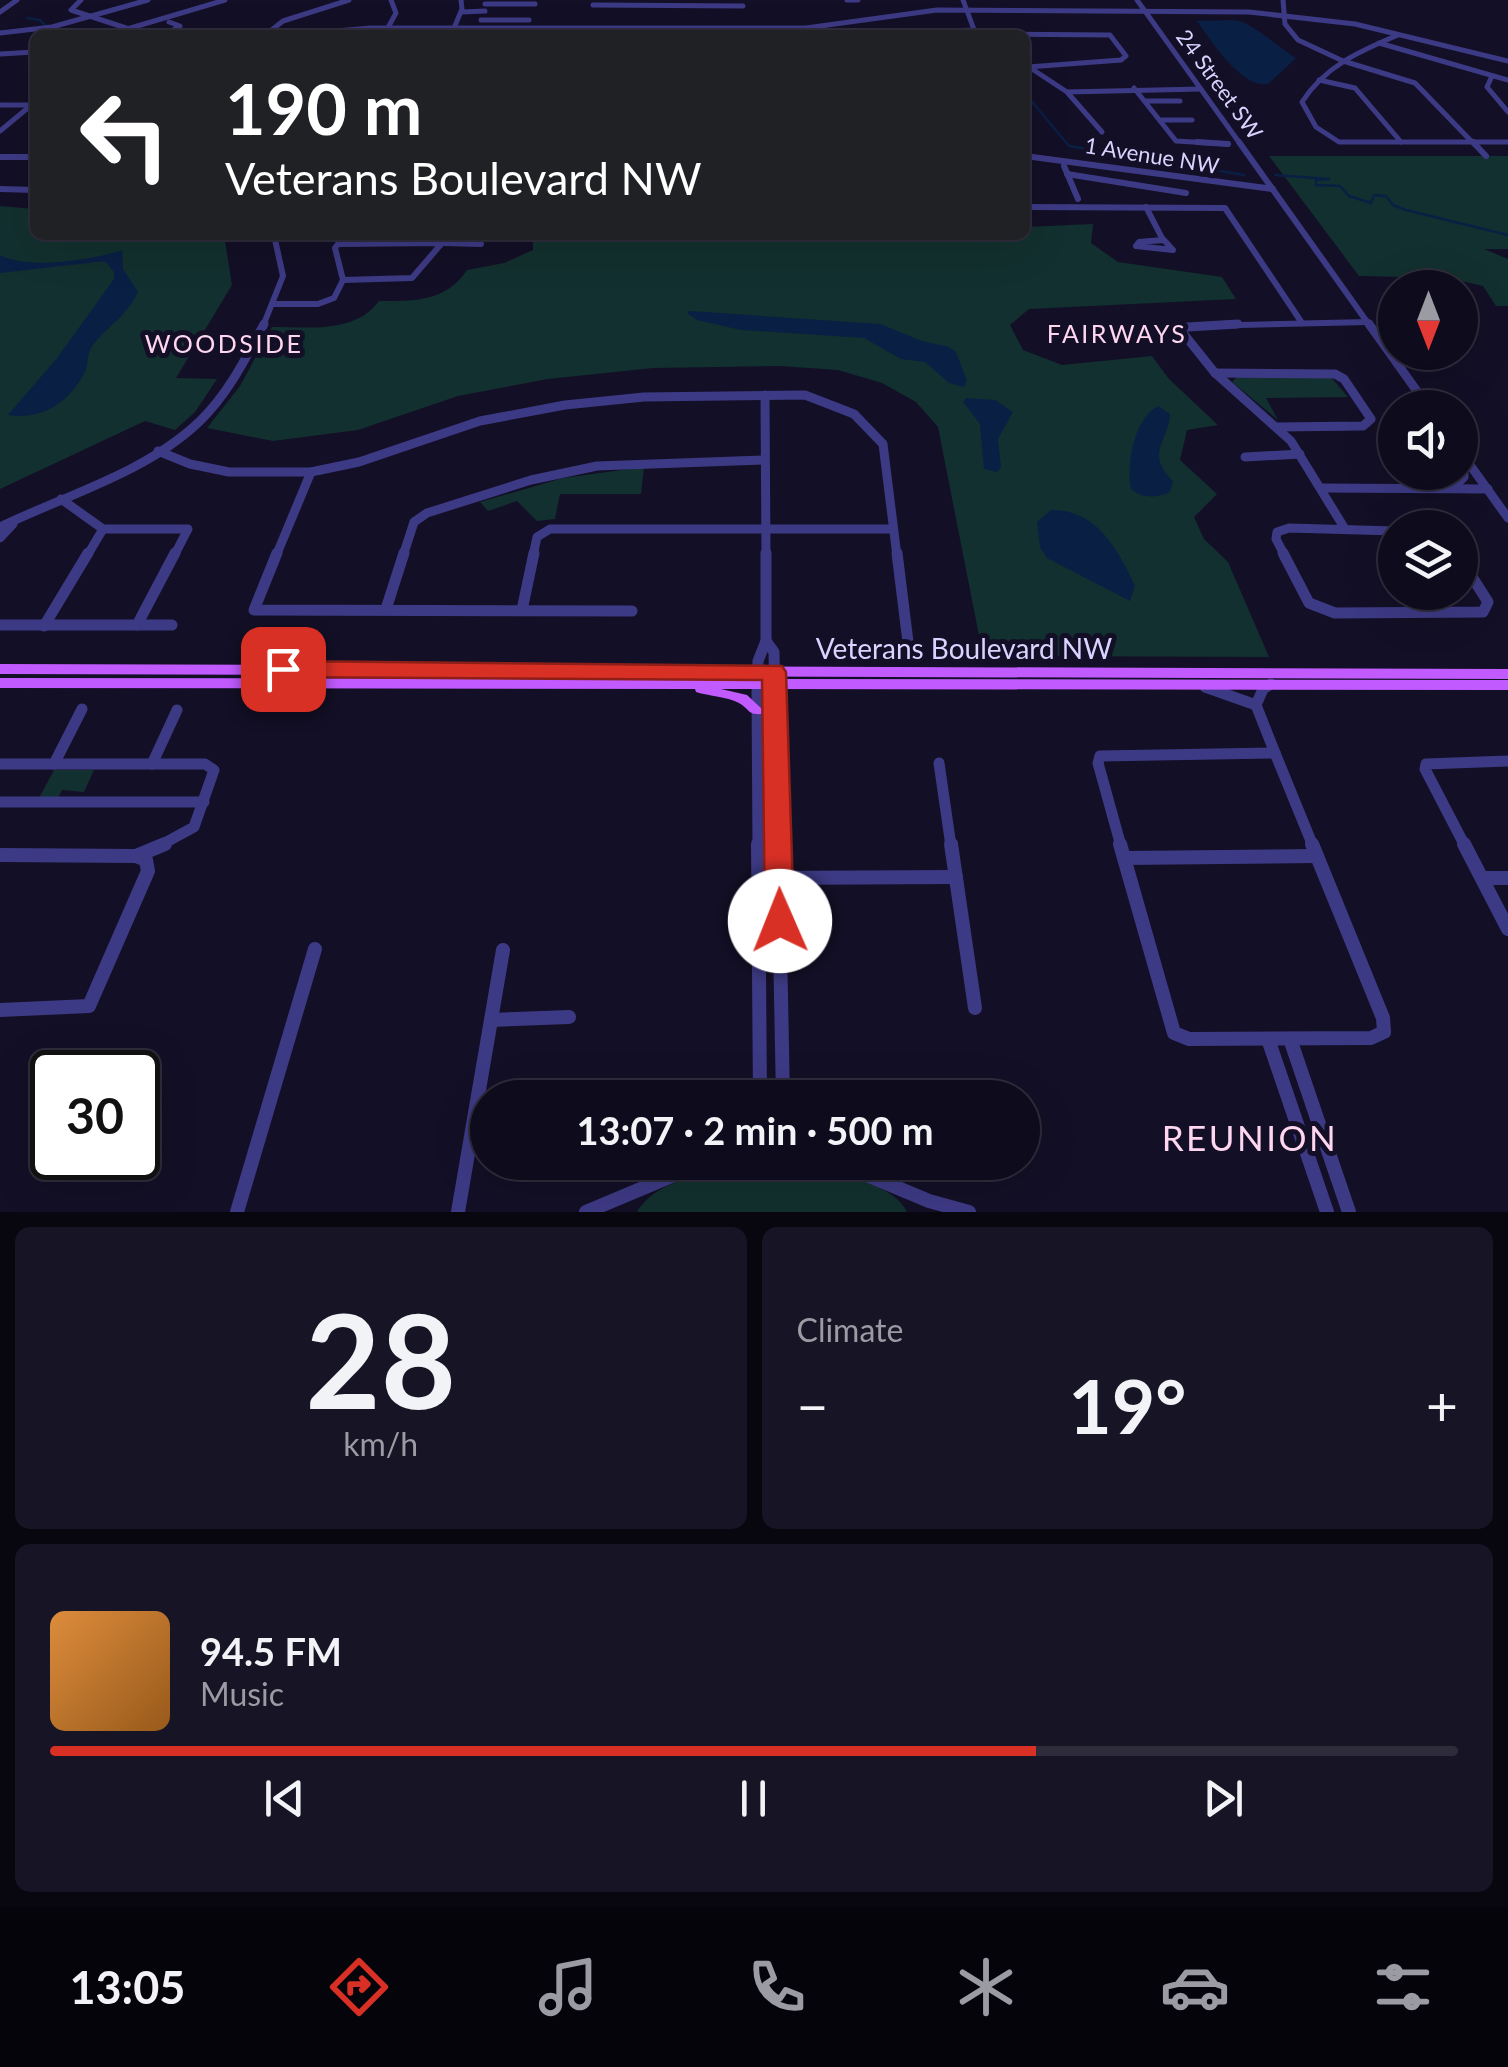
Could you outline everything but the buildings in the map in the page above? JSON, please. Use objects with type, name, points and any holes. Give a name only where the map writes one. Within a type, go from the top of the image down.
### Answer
[{"type":"main road","name":"Veterans Boulevard NW","points":[[0,669],[758,677],[1508,674]]},
{"type":"main road","name":"Veterans Boulevard NW","points":[[0,683],[649,682],[758,677]]},
{"type":"main road","name":"Veterans Boulevard NW","points":[[774,677],[1195,685],[1508,684]]},
{"type":"main road","points":[[649,682],[733,695],[758,711]]},
{"type":"street","points":[[0,12],[18,0]]},
{"type":"street","points":[[82,0],[71,10],[137,30]]},
{"type":"street","points":[[0,32],[52,27],[148,0]]},
{"type":"street","points":[[123,30],[225,0]]},
{"type":"street","points":[[271,30],[283,21],[349,0]]},
{"type":"street","points":[[388,28],[396,13],[392,0]]},
{"type":"street","points":[[454,28],[462,12],[461,0]]},
{"type":"street","points":[[848,0],[858,0]]},
{"type":"street","points":[[963,0],[975,30]]},
{"type":"street","points":[[1120,10],[1132,8],[1138,0]]},
{"type":"street","name":"24 Street SW","points":[[1138,0],[1416,390]]},
{"type":"street","points":[[1283,0],[1286,27],[1298,40],[1342,60],[1414,83],[1486,156]]},
{"type":"street","points":[[462,12],[485,5],[536,2],[526,28]]},
{"type":"street","points":[[586,28],[594,3],[743,6]]},
{"type":"street","points":[[710,28],[712,3]]},
{"type":"street","points":[[485,5],[480,22],[529,20]]},
{"type":"street","points":[[354,30],[841,30],[927,11],[1181,10],[1284,13],[1402,33],[1508,60]]},
{"type":"street","points":[[169,22],[180,26],[174,30]]},
{"type":"street","points":[[1030,33],[1107,34],[1114,37],[1126,56],[1122,60],[1030,66]]},
{"type":"street","points":[[1402,33],[1342,60],[1319,80],[1302,106],[1328,138],[1339,142],[1508,142]]},
{"type":"street","points":[[1378,43],[1508,80]]},
{"type":"street","points":[[0,54],[30,52]]},
{"type":"street","points":[[1030,68],[1068,92],[1102,132]]},
{"type":"street","points":[[1492,76],[1486,87],[1508,112]]},
{"type":"street","points":[[1180,88],[1193,78]]},
{"type":"street","points":[[1319,80],[1355,88],[1400,142]]},
{"type":"street","points":[[1134,88],[1178,142],[1228,144]]},
{"type":"street","points":[[1068,92],[1201,88]]},
{"type":"street","points":[[1145,100],[1180,100]]},
{"type":"street","points":[[0,105],[30,104]]},
{"type":"street","points":[[0,132],[30,107]]},
{"type":"street","points":[[1162,120],[1192,120]]},
{"type":"street","points":[[0,156],[30,157]]},
{"type":"street","name":"1 Avenue NW","points":[[1030,157],[1273,189]]},
{"type":"street","points":[[1078,199],[1066,170],[1186,193]]},
{"type":"street","points":[[24,189],[30,183]]},
{"type":"street","points":[[1124,184],[1173,250],[1140,248],[1135,244],[1163,239]]},
{"type":"street","points":[[0,189],[30,190]]},
{"type":"street","points":[[1030,207],[1228,210],[1302,323]]},
{"type":"street","points":[[0,527],[158,451],[198,424],[218,402],[274,304],[283,276],[275,240]]},
{"type":"street","points":[[342,280],[412,278],[442,242]]},
{"type":"street","points":[[274,304],[322,304],[334,298],[342,280],[335,248],[338,244],[480,244]]},
{"type":"street","points":[[1343,322],[1352,314],[1354,302]]},
{"type":"street","points":[[1070,334],[1368,322]]},
{"type":"street","points":[[1179,328],[1215,373],[1300,454],[1344,529]]},
{"type":"street","points":[[1215,373],[1335,374],[1344,379],[1370,419],[1368,425],[1355,427],[1276,428]]},
{"type":"street","points":[[158,451],[190,464],[229,472],[311,472],[359,462],[480,421],[548,408],[644,397],[782,394],[812,398],[854,414],[883,444],[908,642]]},
{"type":"street","points":[[760,1080],[758,677],[766,641],[765,395]]},
{"type":"street","points":[[1245,457],[1300,454]]},
{"type":"street","points":[[386,609],[414,522],[427,513],[531,480],[598,466],[763,460]]},
{"type":"street","points":[[311,472],[254,610],[632,611]]},
{"type":"street","points":[[1478,475],[1508,518]]},
{"type":"street","points":[[1321,488],[1378,488]]},
{"type":"street","points":[[1478,489],[1488,489]]},
{"type":"street","points":[[60,499],[104,529],[188,529],[137,625]]},
{"type":"street","points":[[0,538],[18,520]]},
{"type":"street","points":[[1378,530],[1289,528],[1276,535],[1309,603],[1326,612],[1482,612],[1488,602],[1478,586]]},
{"type":"street","points":[[44,626],[104,529]]},
{"type":"street","points":[[522,610],[537,537],[543,531],[893,529]]},
{"type":"street","points":[[0,625],[172,625]]},
{"type":"street","points":[[766,641],[774,652],[783,1080]]},
{"type":"street","points":[[1272,684],[1263,689],[1256,705],[1318,856],[1383,1018],[1384,1032],[1372,1038],[1189,1039],[1174,1033],[1098,763],[1100,756],[1276,754]]},
{"type":"street","points":[[1195,685],[1256,705]]},
{"type":"street","points":[[54,764],[82,710]]},
{"type":"street","points":[[152,764],[177,710]]},
{"type":"street","points":[[1508,761],[1426,764],[1508,929]]},
{"type":"street","points":[[939,763],[975,1008]]},
{"type":"street","points":[[1,766],[209,766],[214,778],[194,826],[183,836],[136,856]]},
{"type":"street","points":[[0,802],[204,802]]},
{"type":"street","points":[[0,856],[136,856],[146,860],[148,871],[89,1006],[0,1010]]},
{"type":"street","points":[[1124,858],[1318,856]]},
{"type":"street","points":[[759,878],[956,877]]},
{"type":"street","points":[[1482,878],[1508,878]]},
{"type":"street","points":[[237,1212],[315,949]]},
{"type":"street","points":[[458,1212],[502,950]]},
{"type":"street","points":[[491,1020],[570,1017]]},
{"type":"street","points":[[1290,1038],[1348,1212]]},
{"type":"street","points":[[1268,1039],[1327,1212]]},
{"type":"street","points":[[586,1212],[615,1207],[669,1180]]},
{"type":"street","points":[[874,1180],[928,1206],[969,1212]]},
{"type":"green space","points":[[1269,156],[1508,156],[1508,249],[1484,249],[1508,259],[1508,306],[1496,306],[1483,286],[1478,285],[1478,270],[1378,270],[1378,276],[1359,276]]},
{"type":"green space","points":[[0,206],[30,209],[30,240],[225,240],[232,285],[176,378],[217,379],[195,412],[175,430],[145,421],[0,489]]},
{"type":"green space","points":[[1093,224],[1091,243],[1118,262],[1222,277],[1236,299],[1029,309],[1010,325],[1023,350],[1062,365],[1152,356],[1169,379],[1218,425],[1187,430],[1180,460],[1217,494],[1194,517],[1204,539],[1228,562],[1269,657],[983,656],[938,427],[916,402],[882,383],[838,370],[779,366],[653,368],[548,379],[458,396],[358,430],[273,441],[207,428],[240,386],[272,327],[344,324],[369,312],[379,301],[428,298],[459,281],[467,270],[504,263],[533,250],[533,240],[1030,240],[1030,227]]},
{"type":"green space","points":[[1237,377],[1331,377],[1348,397],[1266,398],[1278,420],[1232,382]]},
{"type":"green space","points":[[644,467],[641,494],[560,494],[555,519],[537,521],[517,501],[488,511],[480,502],[563,478]]},
{"type":"green space","points":[[54,770],[94,770],[84,792],[62,790],[58,798],[39,798]]},
{"type":"green space","points":[[860,1180],[883,1189],[907,1212],[637,1212],[647,1200],[677,1182]]},
{"type":"water","points":[[1234,20],[1257,30],[1296,58],[1268,84],[1248,79],[1228,62],[1197,21]]},
{"type":"water","points":[[122,250],[123,269],[138,292],[93,345],[86,371],[77,385],[52,408],[31,415],[8,415],[57,358],[114,279],[114,272],[106,262],[97,262],[0,273],[0,255],[43,263]]},
{"type":"water","points":[[687,313],[880,324],[949,347],[956,352],[967,381],[964,387],[949,383],[925,362],[901,359],[864,338],[741,330],[697,320]]},
{"type":"water","points":[[966,398],[995,400],[1013,412],[998,439],[1001,467],[997,472],[984,469],[980,424],[963,402]]},
{"type":"water","points":[[1158,406],[1170,414],[1159,455],[1173,481],[1170,492],[1145,496],[1131,489],[1131,455],[1143,421]]},
{"type":"water","points":[[1051,510],[1081,516],[1104,534],[1135,586],[1130,601],[1047,558],[1040,547],[1037,522]]},
{"type":"waterway","points":[[27,18],[40,20],[46,26]]},
{"type":"waterway","points":[[1030,99],[1069,146],[1244,175]]},
{"type":"waterway","points":[[1275,175],[1329,179],[1316,180],[1316,185],[1340,186],[1349,196],[1371,203],[1374,195],[1386,196],[1393,205],[1406,210],[1508,235]]},
{"type":"district","name":"FAIRWAYS","points":[[1117,333]]},
{"type":"district","name":"WOODSIDE","points":[[224,343]]},
{"type":"district","name":"REUNION","points":[[1250,1137]]},
{"type":"route","points":[[283,669],[774,672],[780,921]]}]
